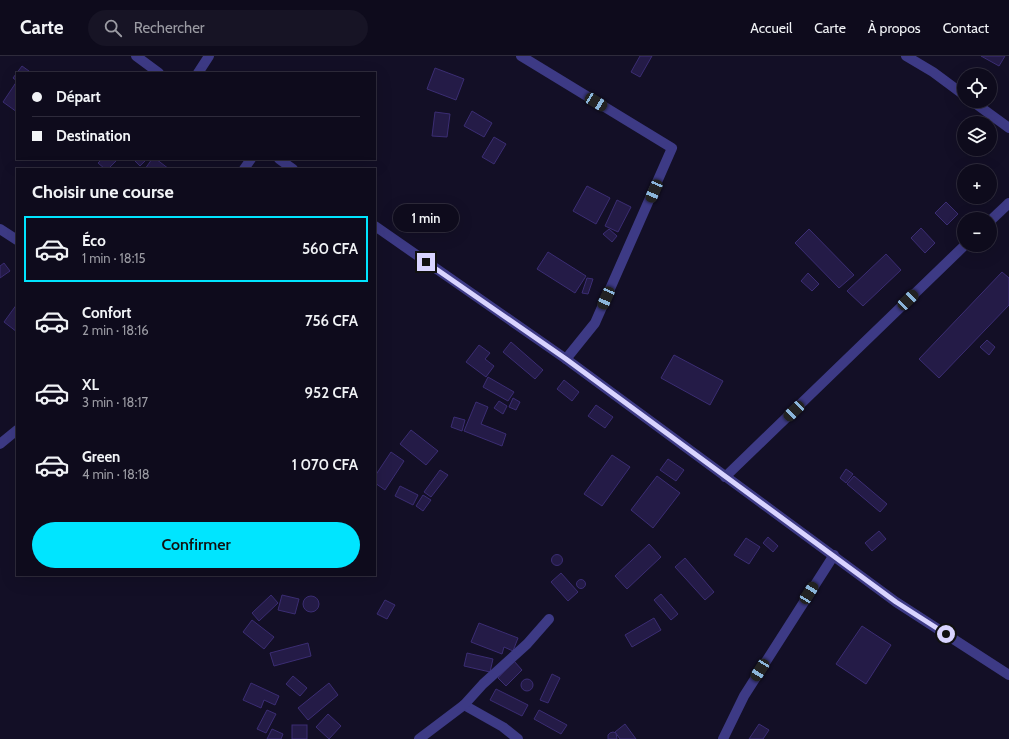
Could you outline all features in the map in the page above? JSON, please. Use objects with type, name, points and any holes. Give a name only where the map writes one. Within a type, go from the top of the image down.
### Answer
[{"type":"street","points":[[136,56],[158,72]]},
{"type":"street","points":[[199,72],[209,56]]},
{"type":"street","points":[[521,56],[672,148],[595,323],[566,359]]},
{"type":"street","points":[[906,56],[934,72],[957,90]]},
{"type":"street","points":[[982,108],[1009,128]]},
{"type":"street","points":[[280,160],[292,168]]},
{"type":"street","points":[[997,214],[1009,202]]},
{"type":"street","points":[[376,227],[566,359],[896,602],[1009,675]]},
{"type":"street","points":[[0,229],[16,239]]},
{"type":"street","points":[[725,477],[958,252]]},
{"type":"street","points":[[0,444],[16,431]]},
{"type":"street","points":[[723,739],[744,696],[834,555]]},
{"type":"street","points":[[419,739],[464,706],[483,684],[527,644],[549,619]]},
{"type":"street","points":[[464,706],[503,727],[518,739]]},
{"type":"building","points":[[640,56],[652,56],[640,77],[631,72]]},
{"type":"building","points":[[981,56],[1005,56],[999,66]]},
{"type":"building","points":[[22,66],[29,71],[28,72],[18,72]]},
{"type":"building","points":[[435,68],[464,79],[456,100],[427,89]]},
{"type":"building","points":[[16,82],[16,111],[3,102]]},
{"type":"building","points":[[472,111],[492,123],[484,137],[464,126]]},
{"type":"building","points":[[435,112],[450,114],[447,137],[432,136]]},
{"type":"building","points":[[494,137],[506,144],[494,164],[482,157]]},
{"type":"building","points":[[101,160],[117,160],[109,168],[104,168],[98,163]]},
{"type":"building","points":[[134,160],[146,160],[140,166]]},
{"type":"building","points":[[151,160],[157,160],[168,168],[146,168]]},
{"type":"building","points":[[587,186],[610,198],[596,224],[573,211]]},
{"type":"building","points":[[617,200],[631,207],[618,232],[605,226]]},
{"type":"building","points":[[946,202],[957,213],[957,215],[947,225],[935,213]]},
{"type":"building","points":[[921,228],[935,243],[925,253],[911,238]]},
{"type":"building","points":[[609,229],[617,236],[612,242],[603,234]]},
{"type":"building","points":[[809,229],[854,275],[839,288],[795,243]]},
{"type":"building","points":[[548,252],[586,276],[575,293],[537,269]]},
{"type":"building","points":[[886,254],[901,270],[863,306],[847,291]]},
{"type":"building","points":[[4,263],[10,271],[0,278],[0,266]]},
{"type":"building","points":[[1002,272],[1009,278],[1009,305],[939,378],[919,359]]},
{"type":"building","points":[[808,273],[819,284],[812,291],[801,281]]},
{"type":"building","points":[[587,278],[593,279],[588,294],[582,293]]},
{"type":"building","points":[[16,305],[16,331],[4,322]]},
{"type":"building","points":[[987,340],[995,347],[989,355],[980,347]]},
{"type":"building","points":[[511,342],[543,370],[535,379],[503,352]]},
{"type":"building","points":[[479,345],[490,353],[485,359],[494,366],[486,377],[466,362]]},
{"type":"building","points":[[674,355],[723,381],[710,405],[661,378]]},
{"type":"building","points":[[488,377],[514,392],[508,401],[483,387]]},
{"type":"building","points":[[564,380],[579,392],[572,401],[557,389]]},
{"type":"building","points":[[513,398],[520,402],[516,410],[509,407]]},
{"type":"building","points":[[499,401],[507,406],[503,414],[494,408]]},
{"type":"building","points":[[476,402],[488,407],[481,424],[506,434],[502,446],[464,431]]},
{"type":"building","points":[[596,405],[613,417],[605,428],[588,416]]},
{"type":"building","points":[[454,417],[465,420],[462,431],[451,427]]},
{"type":"building","points":[[411,430],[438,451],[426,465],[400,444]]},
{"type":"building","points":[[391,452],[404,461],[385,490],[376,484],[376,474]]},
{"type":"building","points":[[612,455],[630,467],[602,506],[584,494]]},
{"type":"building","points":[[668,459],[684,470],[676,481],[660,470]]},
{"type":"building","points":[[846,469],[853,474],[846,483],[840,478]]},
{"type":"building","points":[[440,470],[448,475],[431,497],[424,492]]},
{"type":"building","points":[[657,476],[680,493],[653,528],[631,510]]},
{"type":"building","points":[[854,476],[887,504],[880,512],[847,484]]},
{"type":"building","points":[[400,486],[418,495],[413,505],[395,496]]},
{"type":"building","points":[[423,495],[431,500],[423,511],[416,506]]},
{"type":"building","points":[[879,531],[886,539],[872,551],[865,543]]},
{"type":"building","points":[[768,537],[778,546],[773,552],[763,543]]},
{"type":"building","points":[[746,538],[760,547],[749,564],[734,555]]},
{"type":"building","points":[[649,544],[661,557],[627,589],[615,576]]},
{"type":"building","points":[[555,555],[559,555],[561,556],[561,564],[555,565],[552,562],[552,558]]},
{"type":"building","points":[[685,558],[714,592],[705,600],[675,567]]},
{"type":"building","points":[[561,573],[578,592],[568,601],[551,582]]},
{"type":"building","points":[[581,579],[586,584],[581,589],[576,584]]},
{"type":"building","points":[[661,594],[678,614],[671,620],[654,600]]},
{"type":"building","points":[[271,595],[278,603],[259,621],[252,613]]},
{"type":"building","points":[[282,595],[299,599],[295,614],[278,610]]},
{"type":"building","points":[[311,596],[318,601],[319,604],[314,611],[311,612],[304,607],[303,604],[308,597]]},
{"type":"building","points":[[385,600],[395,605],[387,619],[377,614]]},
{"type":"building","points":[[654,618],[661,630],[632,647],[625,635]]},
{"type":"building","points":[[252,620],[274,637],[264,649],[243,632]]},
{"type":"building","points":[[479,623],[518,638],[513,651],[504,647],[502,654],[471,642]]},
{"type":"building","points":[[862,626],[891,645],[866,684],[836,664]]},
{"type":"building","points":[[308,643],[311,656],[274,666],[270,653]]},
{"type":"building","points":[[467,653],[493,659],[490,672],[464,666]]},
{"type":"building","points":[[514,661],[522,670],[506,686],[498,678]]},
{"type":"building","points":[[552,674],[560,678],[548,703],[540,700]]},
{"type":"building","points":[[293,676],[307,688],[300,696],[286,684]]},
{"type":"building","points":[[525,679],[529,679],[533,685],[529,691],[525,691],[521,687],[521,683]]},
{"type":"building","points":[[251,683],[279,696],[275,705],[264,700],[261,708],[243,700]]},
{"type":"building","points":[[329,683],[338,695],[308,720],[298,708]]},
{"type":"building","points":[[496,689],[528,705],[522,716],[490,700]]},
{"type":"building","points":[[267,710],[276,714],[266,733],[257,729]]},
{"type":"building","points":[[539,710],[567,725],[561,734],[534,719]]},
{"type":"building","points":[[328,714],[341,726],[329,739],[316,727]]},
{"type":"building","points":[[625,724],[636,739],[620,739],[615,732]]},
{"type":"building","points":[[759,724],[769,730],[763,739],[749,739]]},
{"type":"building","points":[[292,725],[307,725],[307,739],[292,739]]},
{"type":"building","points":[[272,729],[283,734],[281,739],[267,739]]},
{"type":"building","points":[[613,732],[616,733],[617,739],[608,739],[608,735]]},
{"type":"route","points":[[426,262],[566,359],[896,602],[946,634]]}]
